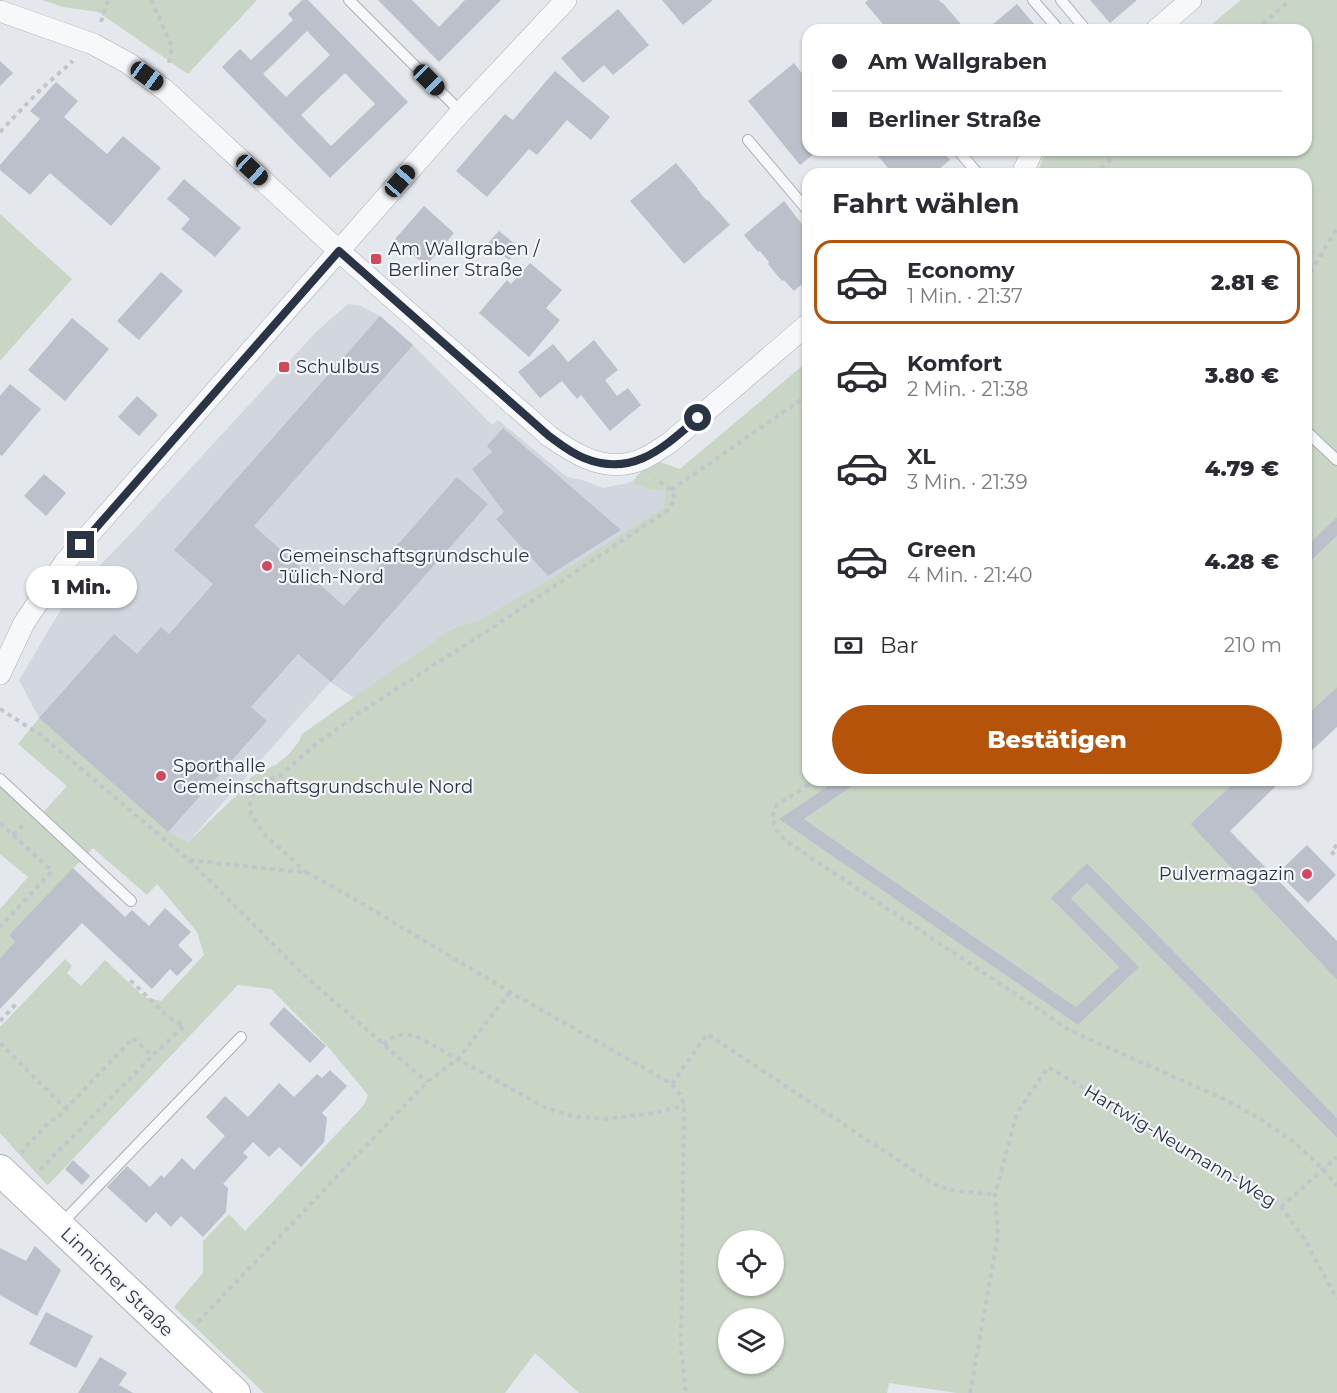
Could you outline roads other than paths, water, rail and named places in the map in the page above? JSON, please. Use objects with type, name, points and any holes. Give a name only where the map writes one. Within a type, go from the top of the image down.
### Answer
[{"type":"main road","name":"Linnicher Straße","points":[[0,1170],[31,1180],[58,1226],[235,1393]]},
{"type":"street","points":[[0,674],[24,623],[65,562],[461,112],[566,0]]},
{"type":"street","points":[[1163,24],[1191,0]]},
{"type":"street","points":[[0,11],[93,44],[128,63],[165,90],[339,251],[549,436],[585,458],[612,465],[632,463],[651,455],[668,444],[802,329]]},
{"type":"lane","points":[[349,0],[461,112]]},
{"type":"lane","points":[[1033,0],[1054,24]]},
{"type":"lane","points":[[1061,0],[1081,24]]},
{"type":"lane","points":[[748,140],[802,203]]},
{"type":"lane","points":[[963,156],[973,168]]},
{"type":"lane","points":[[1312,437],[1337,460]]},
{"type":"lane","points":[[0,779],[131,901]]},
{"type":"lane","points":[[58,1226],[241,1037]]},
{"type":"place","name":"Am Wallgraben / Berliner Straße","points":[[376,259]]},
{"type":"place","name":"Schulbus","points":[[284,367]]},
{"type":"place","name":"Gemeinschaftsgrundschule Jülich-Nord","points":[[267,566]]},
{"type":"place","name":"Sporthalle Gemeinschaftsgrundschule Nord","points":[[161,776]]},
{"type":"place","name":"Pulvermagazin","points":[[1307,874]]}]
